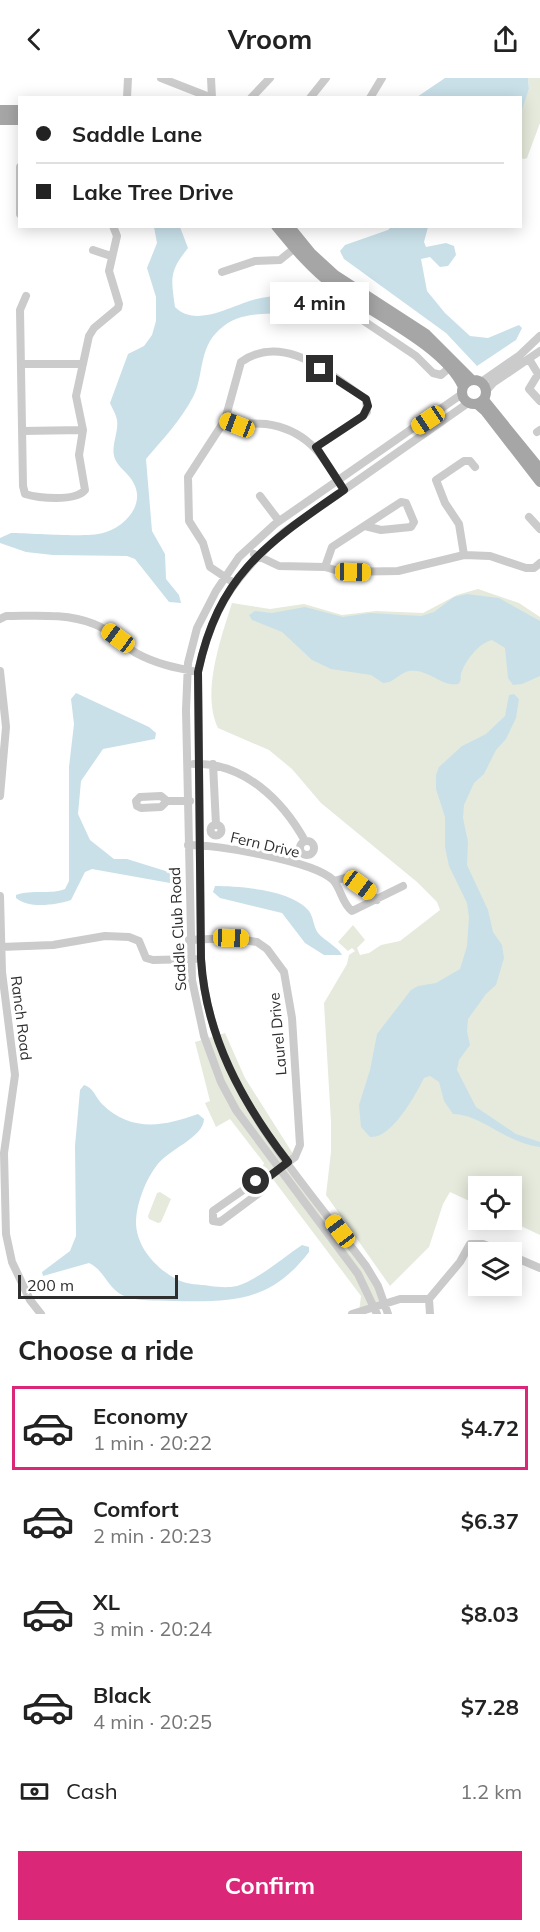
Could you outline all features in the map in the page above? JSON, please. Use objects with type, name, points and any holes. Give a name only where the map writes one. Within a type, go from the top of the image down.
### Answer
[{"type":"main road","points":[[0,110],[18,110]]},
{"type":"main road","points":[[0,120],[18,120]]},
{"type":"main road","points":[[278,228],[335,275],[426,334],[540,469]]},
{"type":"main road","points":[[290,228],[298,245],[335,287],[421,342],[474,393],[540,482]]},
{"type":"street","points":[[128,78],[128,96]]},
{"type":"street","points":[[161,78],[207,96]]},
{"type":"street","points":[[211,78],[212,96]]},
{"type":"street","points":[[253,96],[270,78]]},
{"type":"street","points":[[312,96],[326,78]]},
{"type":"street","points":[[370,96],[382,78]]},
{"type":"street","points":[[26,296],[20,310],[25,494],[34,497],[75,496],[85,490],[79,455],[83,430],[76,396],[89,336],[94,328],[118,308],[119,304],[109,271],[117,236],[114,228]]},
{"type":"street","points":[[222,272],[255,261],[280,261],[298,245]]},
{"type":"street","points":[[93,250],[111,256]]},
{"type":"street","name":"Saddle Club Road","points":[[388,1314],[386,1303],[366,1266],[250,1110],[220,1050],[206,1000],[201,959],[198,672],[216,610],[256,556],[284,532],[474,393],[540,336]]},
{"type":"street","points":[[234,583],[210,567],[202,543],[191,529],[188,477],[225,420],[241,362],[263,351],[295,354],[366,399],[368,406],[363,416],[316,447]]},
{"type":"street","name":"Saddle Club Road","points":[[376,1310],[358,1274],[246,1126],[221,1082],[198,1015],[189,940],[187,670],[197,628],[224,578],[248,548],[279,521],[338,480],[540,351]]},
{"type":"street","points":[[530,359],[538,374],[530,385],[529,391],[540,401]]},
{"type":"street","points":[[21,364],[83,364]]},
{"type":"street","points":[[225,420],[237,425],[278,426],[302,436],[316,447],[344,490]]},
{"type":"street","points":[[22,431],[83,430]]},
{"type":"street","points":[[464,555],[459,524],[436,480],[464,461],[470,460],[475,467]]},
{"type":"street","points":[[260,496],[279,521]]},
{"type":"street","points":[[326,567],[332,547],[403,501],[414,522],[411,527],[394,530],[365,526]]},
{"type":"street","points":[[529,518],[540,529]]},
{"type":"street","points":[[248,548],[256,556],[279,566],[326,567],[342,572],[387,573],[464,555],[490,556],[526,568],[538,568]]},
{"type":"street","points":[[0,619],[6,616],[56,616],[84,620],[108,630],[134,652],[147,658],[198,672]]},
{"type":"street","points":[[0,671],[6,727],[0,796]]},
{"type":"street","points":[[186,764],[213,764],[266,790],[296,825],[305,841]]},
{"type":"street","points":[[213,764],[216,825]]},
{"type":"street","points":[[167,801],[199,801]]},
{"type":"street","name":"Fern Drive","points":[[188,845],[269,856],[315,871],[334,881],[348,877],[377,900]]},
{"type":"street","points":[[334,881],[352,911],[403,886]]},
{"type":"street","name":"Ranch Road","points":[[0,896],[1,947],[15,1065],[4,1163],[6,1234],[12,1262],[30,1300],[41,1314]]},
{"type":"street","points":[[1,947],[52,945],[111,936],[135,938],[146,958],[153,960],[201,959]]},
{"type":"street","name":"Laurel Drive","points":[[189,940],[244,938],[257,942],[277,960],[284,972],[292,1018],[300,1138],[298,1151],[288,1162]]},
{"type":"street","points":[[262,1182],[263,1190],[220,1222],[213,1221],[213,1211],[256,1181],[262,1182],[288,1162]]},
{"type":"street","points":[[430,1314],[429,1299],[460,1262],[468,1248]]},
{"type":"street","points":[[522,1260],[540,1268]]},
{"type":"street","points":[[352,1314],[376,1310],[386,1303],[400,1299],[429,1299]]},
{"type":"shaded area","points":[[528,78],[540,78],[540,123],[527,158],[524,159],[522,158],[522,108],[529,89]]},
{"type":"shaded area","points":[[478,589],[519,603],[540,617],[540,1235],[522,1227],[522,1176],[468,1176],[468,1200],[450,1192],[443,1204],[429,1247],[390,1286],[326,1195],[331,1152],[331,1122],[324,1003],[347,964],[349,955],[355,951],[352,948],[348,951],[338,942],[353,925],[365,940],[357,948],[360,955],[369,953],[381,945],[400,941],[440,910],[437,902],[417,882],[321,803],[292,769],[269,750],[218,728],[211,699],[212,682],[218,649],[232,603],[270,609],[304,604],[342,615],[376,611],[423,613],[457,595]]},
{"type":"shaded area","points":[[225,1033],[245,1078],[295,1157],[289,1162],[366,1266],[386,1303],[359,1312],[361,1296],[230,1119],[216,1127],[205,1103],[210,1101],[195,1042]]},
{"type":"shaded area","points":[[160,1192],[171,1199],[161,1222],[158,1223],[149,1219],[148,1216],[157,1193]]},
{"type":"water","points":[[445,78],[528,78],[529,89],[522,110],[522,96],[418,96]]},
{"type":"water","points":[[154,228],[180,228],[188,248],[174,269],[172,281],[175,307],[184,313],[195,316],[217,313],[251,300],[308,290],[315,295],[305,305],[294,310],[244,317],[231,321],[219,330],[204,354],[193,397],[146,459],[152,531],[165,554],[166,579],[179,595],[181,603],[169,602],[135,559],[127,556],[53,555],[26,552],[0,543],[0,538],[11,533],[72,535],[103,533],[124,522],[134,509],[137,494],[135,486],[114,456],[117,420],[110,403],[128,354],[144,346],[152,335],[156,321],[156,297],[147,268],[157,243]]},
{"type":"water","points":[[390,228],[428,228],[424,242],[426,247],[446,243],[454,246],[456,255],[448,266],[440,267],[430,257],[421,259],[427,291],[445,313],[470,336],[488,338],[519,325],[522,328],[516,340],[477,366],[446,333],[344,259],[340,251],[345,245]]},
{"type":"water","points":[[467,594],[499,598],[540,621],[540,676],[522,684],[513,685],[508,678],[505,648],[492,640],[483,644],[470,657],[458,684],[446,683],[416,671],[405,672],[383,683],[371,675],[331,669],[312,660],[282,632],[252,620],[249,615],[255,611],[272,613],[305,607],[343,617],[370,613],[421,616],[434,612],[454,597]]},
{"type":"water","points":[[76,693],[149,727],[156,733],[155,739],[103,749],[81,781],[78,814],[90,840],[114,859],[127,859],[172,873],[173,878],[170,883],[92,869],[85,872],[71,900],[50,904],[28,904],[16,898],[16,895],[28,892],[59,891],[65,889],[69,881],[69,767],[74,724],[71,699]]},
{"type":"water","points":[[514,694],[519,699],[516,718],[484,774],[474,783],[464,805],[463,818],[468,842],[467,865],[488,910],[493,932],[502,945],[504,958],[496,985],[486,994],[468,1019],[467,1031],[470,1045],[459,1060],[457,1070],[476,1107],[516,1134],[540,1142],[540,1147],[516,1140],[474,1119],[453,1114],[444,1101],[439,1082],[430,1076],[424,1078],[395,1123],[387,1131],[370,1137],[361,1127],[359,1105],[370,1070],[377,1034],[411,990],[418,986],[436,983],[460,969],[467,946],[469,917],[467,903],[449,866],[445,847],[445,817],[436,789],[436,775],[439,767],[462,746],[486,734],[505,716],[509,695]]},
{"type":"water","points":[[215,886],[265,891],[291,898],[309,911],[318,933],[342,955],[324,955],[305,943],[282,913],[220,898],[213,892]]},
{"type":"water","points":[[84,1085],[90,1088],[102,1104],[113,1113],[136,1123],[161,1124],[198,1114],[204,1119],[202,1126],[192,1138],[157,1165],[140,1198],[136,1220],[139,1239],[148,1256],[162,1270],[186,1283],[233,1287],[246,1283],[263,1273],[302,1245],[309,1247],[309,1252],[294,1269],[264,1290],[248,1296],[213,1301],[140,1300],[128,1297],[117,1292],[99,1270],[89,1263],[43,1276],[42,1272],[70,1251],[76,1236],[75,1146],[80,1090]]},
{"type":"route","points":[[256,1181],[262,1182],[288,1162],[250,1110],[236,1083],[220,1050],[204,989],[201,959],[198,672],[216,610],[240,575],[284,532],[344,490],[316,447],[363,416],[368,406],[366,399],[320,369]]}]
